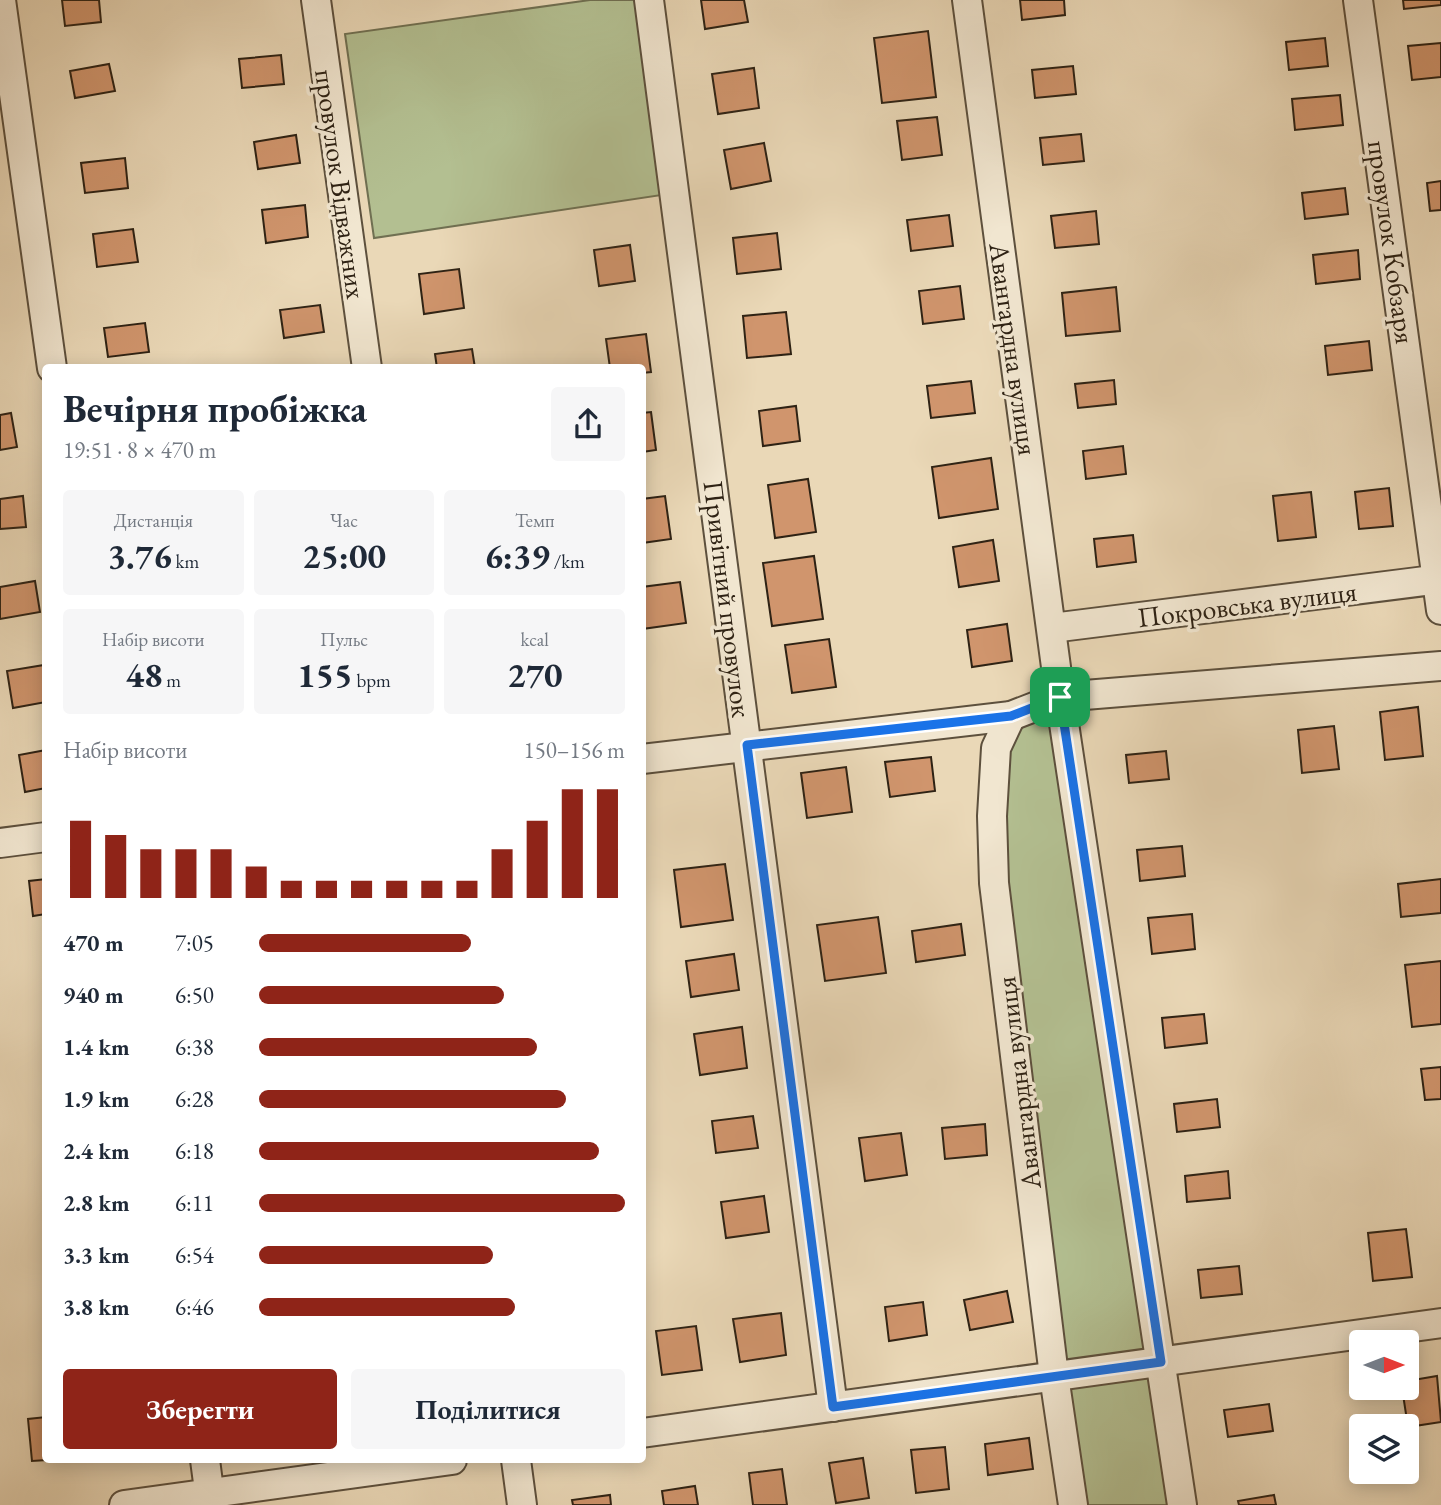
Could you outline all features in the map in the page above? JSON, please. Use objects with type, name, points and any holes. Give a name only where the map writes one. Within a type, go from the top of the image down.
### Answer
[{"type":"street","points":[[1,0],[51,364]]},
{"type":"street","name":"провулок Відважних","points":[[316,0],[365,364]]},
{"type":"street","name":"Привітний провулок","points":[[649,0],[833,1407]]},
{"type":"street","name":"Авангардна вулиця","points":[[967,0],[1060,697],[1182,1505]]},
{"type":"street","name":"провулок Кобзаря","points":[[1358,0],[1440,579],[1441,610]]},
{"type":"street","name":"Покровська вулиця","points":[[1052,628],[1440,579]]},
{"type":"street","points":[[646,758],[1011,716],[1060,697],[1441,666]]},
{"type":"street","name":"Авангардна вулиця","points":[[1011,716],[996,748],[992,816],[995,883],[1054,1377],[1073,1505]]},
{"type":"street","points":[[0,843],[42,838]]},
{"type":"street","points":[[646,1432],[1441,1323]]},
{"type":"street","points":[[205,1463],[210,1499]]},
{"type":"street","points":[[124,1505],[210,1499],[433,1463]]},
{"type":"street","points":[[516,1463],[522,1505]]},
{"type":"green space","points":[[590,0],[648,0],[675,193],[374,238],[345,34]]},
{"type":"green space","points":[[1060,697],[1182,1505],[1073,1505],[994,883],[1011,716]]},
{"type":"building","points":[[62,0],[99,0],[101,22],[65,26]]},
{"type":"building","points":[[701,0],[744,0],[748,22],[705,29]]},
{"type":"building","points":[[1020,0],[1064,0],[1065,15],[1022,20]]},
{"type":"building","points":[[1403,0],[1441,0],[1441,5],[1404,9]]},
{"type":"building","points":[[928,31],[936,97],[882,103],[874,38]]},
{"type":"building","points":[[1325,38],[1328,66],[1289,70],[1286,42]]},
{"type":"building","points":[[1441,43],[1441,77],[1412,80],[1408,46]]},
{"type":"building","points":[[281,55],[284,84],[242,88],[239,59]]},
{"type":"building","points":[[109,64],[115,91],[75,98],[70,71]]},
{"type":"building","points":[[1073,66],[1076,94],[1035,98],[1032,70]]},
{"type":"building","points":[[754,68],[759,108],[718,114],[712,74]]},
{"type":"building","points":[[1340,95],[1343,125],[1295,130],[1292,99]]},
{"type":"building","points":[[937,117],[942,155],[902,160],[897,121]]},
{"type":"building","points":[[1081,134],[1084,161],[1043,165],[1040,138]]},
{"type":"building","points":[[296,135],[300,163],[258,169],[254,142]]},
{"type":"building","points":[[764,143],[771,181],[731,189],[724,150]]},
{"type":"building","points":[[125,158],[128,188],[85,193],[81,163]]},
{"type":"building","points":[[1441,181],[1441,210],[1430,211],[1427,183]]},
{"type":"building","points":[[1345,188],[1348,214],[1305,219],[1302,193]]},
{"type":"building","points":[[305,205],[308,237],[266,243],[262,210]]},
{"type":"building","points":[[1096,211],[1099,244],[1055,248],[1051,216]]},
{"type":"building","points":[[949,215],[953,246],[911,251],[907,220]]},
{"type":"building","points":[[133,229],[138,262],[97,267],[93,234]]},
{"type":"building","points":[[777,233],[781,269],[737,274],[733,238]]},
{"type":"building","points":[[630,245],[635,281],[599,286],[594,250]]},
{"type":"building","points":[[1358,250],[1360,279],[1316,284],[1313,255]]},
{"type":"building","points":[[459,269],[464,308],[424,314],[419,274]]},
{"type":"building","points":[[960,286],[964,319],[923,324],[919,291]]},
{"type":"building","points":[[1116,287],[1120,331],[1066,336],[1062,293]]},
{"type":"building","points":[[320,305],[324,332],[284,338],[280,310]]},
{"type":"building","points":[[786,312],[791,354],[747,358],[743,316]]},
{"type":"building","points":[[145,323],[149,352],[108,357],[104,328]]},
{"type":"building","points":[[646,334],[651,372],[646,373],[646,364],[609,364],[606,339]]},
{"type":"building","points":[[1369,341],[1372,370],[1328,375],[1325,346]]},
{"type":"building","points":[[472,349],[474,364],[436,364],[435,354]]},
{"type":"building","points":[[1114,380],[1116,404],[1078,408],[1075,384]]},
{"type":"building","points":[[971,381],[975,413],[931,418],[927,386]]},
{"type":"building","points":[[796,406],[800,441],[763,446],[759,411]]},
{"type":"building","points":[[651,412],[656,450],[646,451],[646,413]]},
{"type":"building","points":[[11,413],[17,447],[0,450],[0,415]]},
{"type":"building","points":[[1123,446],[1126,474],[1086,479],[1083,451]]},
{"type":"building","points":[[991,458],[998,509],[939,518],[932,467]]},
{"type":"building","points":[[808,479],[816,532],[775,538],[768,485]]},
{"type":"building","points":[[1389,488],[1393,526],[1359,529],[1355,492]]},
{"type":"building","points":[[1311,492],[1316,537],[1278,541],[1273,496]]},
{"type":"building","points":[[23,496],[26,527],[0,529],[0,499]]},
{"type":"building","points":[[665,496],[671,539],[646,542],[646,498]]},
{"type":"building","points":[[1133,535],[1136,562],[1097,567],[1094,539]]},
{"type":"building","points":[[993,540],[999,581],[959,587],[953,547]]},
{"type":"building","points":[[814,556],[823,619],[772,626],[763,563]]},
{"type":"building","points":[[35,581],[40,612],[0,619],[0,587]]},
{"type":"building","points":[[680,582],[686,623],[646,628],[646,586]]},
{"type":"building","points":[[1007,624],[1012,661],[972,667],[967,630]]},
{"type":"building","points":[[829,639],[836,687],[792,693],[785,645]]},
{"type":"building","points":[[42,665],[42,703],[13,708],[7,671]]},
{"type":"building","points":[[1418,707],[1423,756],[1385,760],[1380,712]]},
{"type":"building","points":[[1334,726],[1339,769],[1302,773],[1298,730]]},
{"type":"building","points":[[42,751],[42,789],[25,792],[19,755]]},
{"type":"building","points":[[1166,751],[1169,779],[1129,783],[1126,755]]},
{"type":"building","points":[[931,757],[935,791],[890,797],[885,762]]},
{"type":"building","points":[[846,767],[852,812],[807,818],[801,773]]},
{"type":"building","points":[[1182,846],[1185,876],[1140,881],[1137,850]]},
{"type":"building","points":[[725,864],[733,920],[681,927],[674,870]]},
{"type":"building","points":[[42,879],[42,915],[33,916],[29,881]]},
{"type":"building","points":[[1441,879],[1441,913],[1401,917],[1398,884]]},
{"type":"building","points":[[1192,914],[1195,949],[1152,954],[1148,918]]},
{"type":"building","points":[[878,917],[886,973],[825,981],[817,925]]},
{"type":"building","points":[[961,924],[965,955],[916,962],[912,931]]},
{"type":"building","points":[[734,954],[739,990],[691,997],[686,961]]},
{"type":"building","points":[[1441,961],[1441,1024],[1412,1027],[1405,965]]},
{"type":"building","points":[[1204,1014],[1207,1043],[1165,1048],[1162,1018]]},
{"type":"building","points":[[742,1027],[747,1068],[700,1075],[694,1034]]},
{"type":"building","points":[[1441,1067],[1441,1099],[1425,1100],[1421,1069]]},
{"type":"building","points":[[1217,1099],[1220,1127],[1177,1132],[1174,1104]]},
{"type":"building","points":[[753,1116],[758,1148],[716,1153],[712,1121]]},
{"type":"building","points":[[985,1124],[987,1155],[945,1159],[942,1128]]},
{"type":"building","points":[[901,1133],[907,1175],[865,1181],[859,1138]]},
{"type":"building","points":[[1228,1171],[1230,1198],[1187,1202],[1185,1176]]},
{"type":"building","points":[[764,1196],[769,1232],[726,1238],[721,1202]]},
{"type":"building","points":[[1406,1229],[1412,1277],[1373,1281],[1368,1233]]},
{"type":"building","points":[[1239,1266],[1242,1294],[1201,1298],[1198,1270]]},
{"type":"building","points":[[1007,1291],[1013,1322],[970,1330],[964,1300]]},
{"type":"building","points":[[923,1302],[927,1335],[889,1341],[885,1307]]},
{"type":"building","points":[[781,1313],[786,1355],[740,1362],[733,1319]]},
{"type":"building","points":[[696,1326],[702,1370],[662,1375],[656,1331]]},
{"type":"building","points":[[1437,1376],[1441,1422],[1419,1425],[1419,1414],[1406,1414],[1404,1400],[1419,1400],[1419,1379]]},
{"type":"building","points":[[1269,1404],[1273,1431],[1228,1437],[1224,1410]]},
{"type":"building","points":[[42,1417],[42,1460],[32,1461],[28,1419]]},
{"type":"building","points":[[1029,1438],[1033,1469],[988,1475],[985,1444]]},
{"type":"building","points":[[945,1447],[949,1489],[916,1493],[911,1450]]},
{"type":"building","points":[[863,1458],[869,1498],[836,1503],[829,1463]]},
{"type":"building","points":[[782,1469],[787,1505],[753,1505],[749,1473]]},
{"type":"building","points":[[695,1486],[698,1505],[664,1505],[662,1491]]},
{"type":"building","points":[[610,1495],[611,1505],[573,1505],[572,1500]]},
{"type":"building","points":[[1274,1495],[1276,1505],[1239,1505],[1238,1501]]},
{"type":"route","points":[[1060,697],[1161,1362],[833,1407],[747,745],[1011,716],[1060,697]]}]
